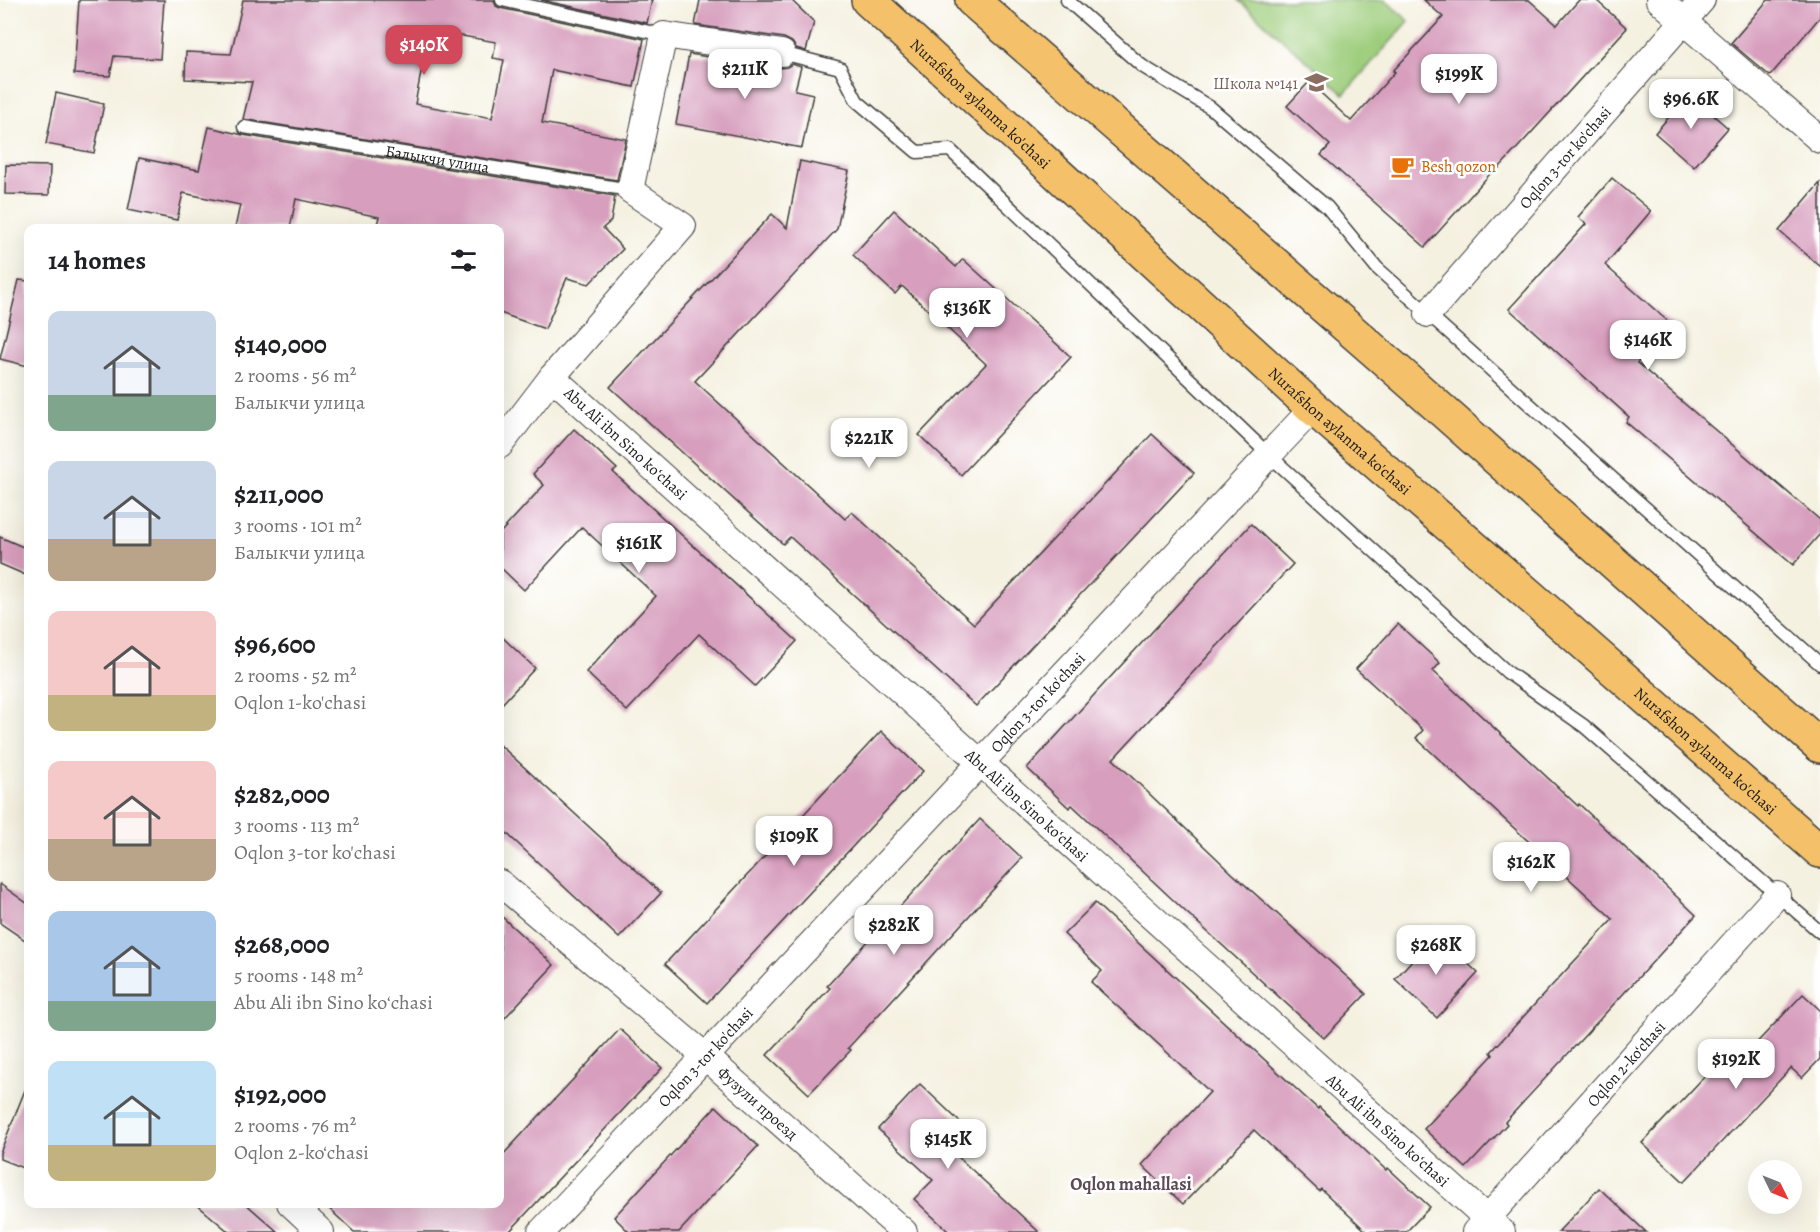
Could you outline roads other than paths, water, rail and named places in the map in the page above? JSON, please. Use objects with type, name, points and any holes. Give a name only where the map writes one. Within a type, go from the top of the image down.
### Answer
[{"type":"main road","name":"Nurafshon aylanma ko'chasi","points":[[868,0],[1313,408],[1820,851]]},
{"type":"main road","points":[[972,0],[1408,380],[1820,746]]},
{"type":"street","points":[[1659,0],[1820,140]]},
{"type":"street","name":"Oqlon 3-tor ko'chasi","points":[[1428,314],[1702,0]]},
{"type":"street","points":[[630,190],[664,35],[782,53]]},
{"type":"street","name":"Балыкчи улица","points":[[504,440],[552,377],[683,226],[630,190]]},
{"type":"street","name":"Abu Ali ibn Sino koʻchasi","points":[[552,377],[981,763],[1488,1228]]},
{"type":"street","name":"Oqlon 3-tor ko'chasi","points":[[541,1232],[1313,408]]},
{"type":"street","name":"Фузули проезд","points":[[504,886],[705,1056],[904,1232]]},
{"type":"street","name":"Oqlon 2-ko‘chasi","points":[[1488,1228],[1778,895]]},
{"type":"street","points":[[295,1208],[321,1232]]},
{"type":"lane","points":[[502,0],[664,35]]},
{"type":"lane","points":[[1067,0],[1142,66],[1211,108],[1327,207],[1377,268],[1820,664]]},
{"type":"lane","points":[[782,53],[840,68],[857,101],[916,152],[950,150],[1269,456],[1507,672],[1584,726],[1820,932]]},
{"type":"lane","name":"Балыкчи улица","points":[[244,127],[630,190]]},
{"type":"place","name":"Школа №141","points":[[1316,83]]},
{"type":"place","name":"Besh qozon","points":[[1403,166]]},
{"type":"district","name":"Oqlon mahallasi","points":[[1131,1184]]}]
